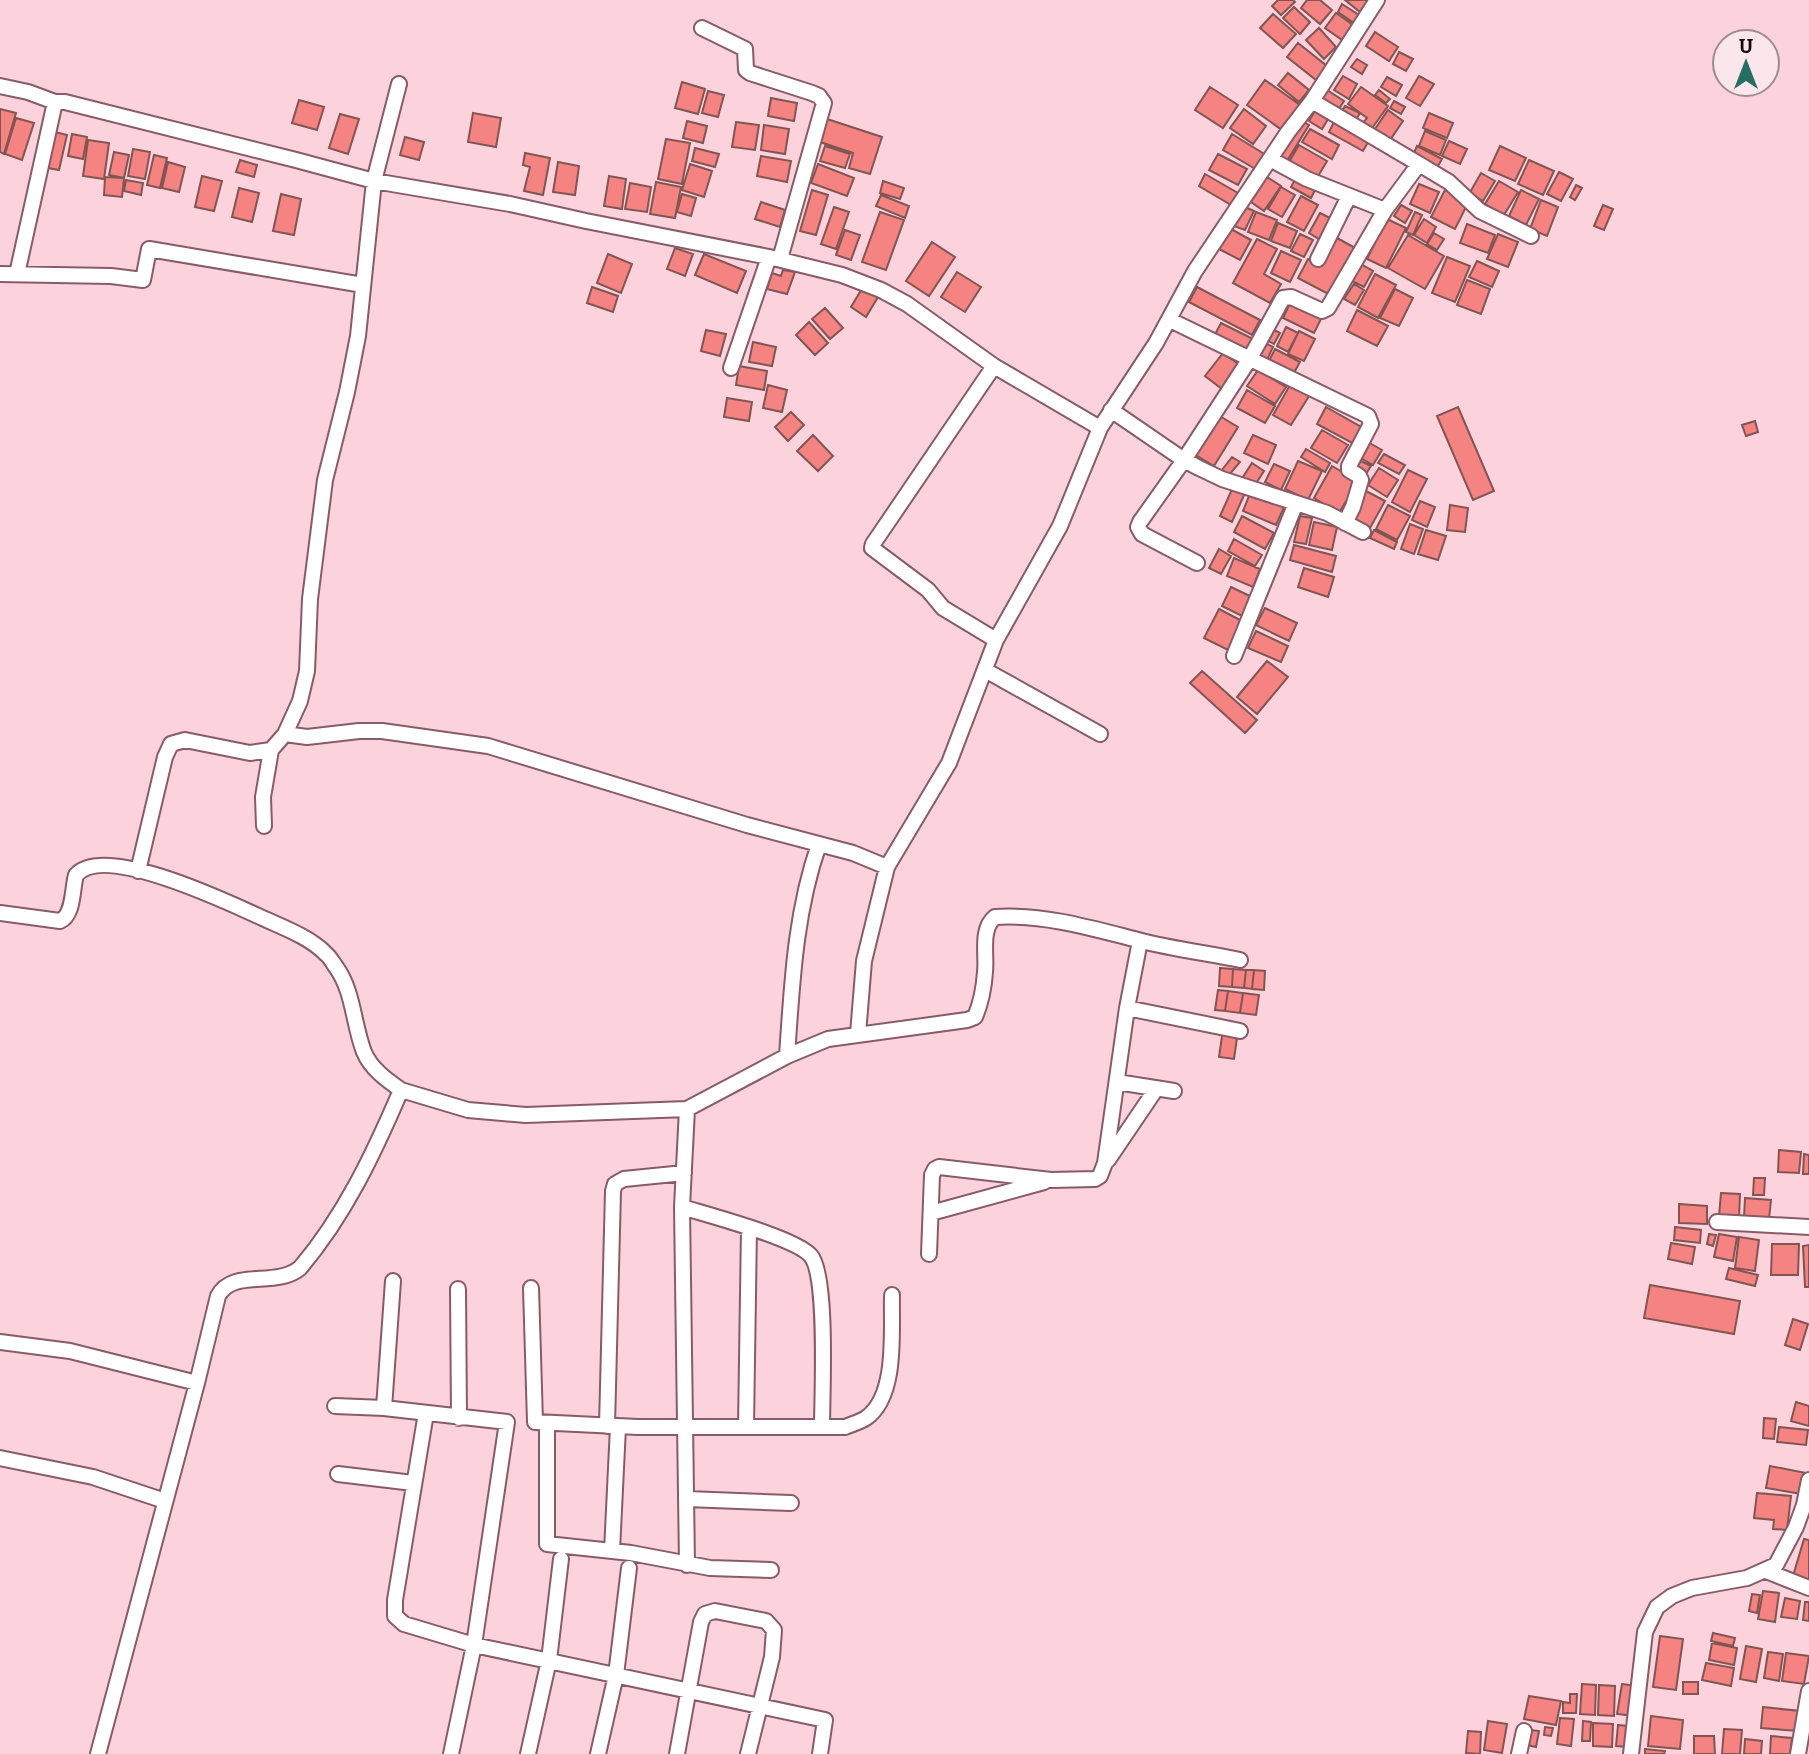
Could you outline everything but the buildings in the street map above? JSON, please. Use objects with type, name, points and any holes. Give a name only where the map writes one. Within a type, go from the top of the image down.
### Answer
[{"type":"street","points":[[858,1034],[864,961],[887,867],[949,763],[996,640],[1060,526],[1100,428],[1170,320],[1195,271],[1312,102],[1377,0]]},
{"type":"street","points":[[702,29],[745,49],[746,69],[750,72],[812,93],[819,96],[824,103],[774,258],[731,368]]},
{"type":"street","points":[[264,826],[263,797],[271,750],[285,734],[305,686],[310,599],[325,480],[358,336],[374,181],[399,85]]},
{"type":"street","points":[[0,86],[374,181],[510,204],[774,258],[842,275],[881,290],[907,304],[994,366],[1100,428]]},
{"type":"street","points":[[17,274],[55,102]]},
{"type":"street","points":[[1312,102],[1449,182],[1480,211],[1531,236]]},
{"type":"street","points":[[1270,159],[1307,179],[1385,210]]},
{"type":"street","points":[[1197,564],[1142,534],[1138,527],[1249,359],[1283,299],[1291,297],[1322,311],[1328,308],[1385,210],[1419,164]]},
{"type":"street","points":[[1318,259],[1349,196]]},
{"type":"street","points":[[0,274],[111,276],[143,280],[149,249],[363,285]]},
{"type":"street","points":[[1170,320],[1368,416],[1371,424],[1349,466],[1349,470],[1361,480],[1345,523]]},
{"type":"street","points":[[994,366],[873,544],[873,548],[928,590],[943,608],[996,640]]},
{"type":"street","points":[[1111,410],[1184,460],[1222,479],[1327,513],[1363,532]]},
{"type":"street","points":[[1234,656],[1296,503]]},
{"type":"street","points":[[985,670],[1100,734]]},
{"type":"street","points":[[285,734],[307,737],[382,731],[488,746],[723,818],[853,853],[887,867]]},
{"type":"street","points":[[138,871],[165,757],[172,744],[186,740],[250,753],[271,750]]},
{"type":"street","points":[[787,1056],[798,926],[819,844]]},
{"type":"street","points":[[0,913],[60,921],[65,919],[80,871],[108,865],[177,881],[300,936],[326,953],[340,972],[351,1000],[364,1053],[384,1078],[401,1090],[468,1110],[526,1115],[687,1109],[787,1056],[828,1039],[975,1017],[982,996],[986,929],[995,917],[1042,918],[1097,928],[1140,941],[1240,960]]},
{"type":"street","points":[[1105,1163],[1140,941]]},
{"type":"street","points":[[1128,1008],[1240,1031]]},
{"type":"street","points":[[1117,1082],[1174,1091]]},
{"type":"street","points":[[929,1254],[932,1175],[935,1169],[939,1167],[1051,1180],[1098,1178],[1105,1163],[1156,1089]]},
{"type":"street","points":[[98,1754],[218,1296],[222,1288],[238,1281],[273,1279],[292,1275],[300,1268],[341,1213],[381,1136],[401,1090]]},
{"type":"street","points":[[687,1109],[681,1207],[687,1565]]},
{"type":"street","points":[[612,1551],[613,1191],[615,1184],[624,1179],[684,1174]]},
{"type":"street","points":[[930,1213],[1051,1180]]},
{"type":"street","points":[[681,1207],[802,1248],[813,1258],[824,1327],[822,1427]]},
{"type":"street","points":[[1717,1222],[1809,1227]]},
{"type":"street","points":[[746,1427],[749,1228]]},
{"type":"street","points":[[384,1408],[393,1281]]},
{"type":"street","points":[[531,1288],[535,1422],[686,1428],[845,1427],[866,1418],[876,1409],[886,1390],[891,1349],[892,1295]]},
{"type":"street","points":[[458,1289],[459,1418]]},
{"type":"street","points":[[0,1342],[70,1351],[197,1383]]},
{"type":"street","points":[[335,1406],[384,1408],[507,1422],[474,1645],[451,1754]]},
{"type":"street","points":[[426,1413],[395,1600],[395,1616],[404,1624],[474,1645],[825,1720],[820,1754]]},
{"type":"street","points":[[547,1424],[547,1544],[612,1551],[687,1565],[771,1570]]},
{"type":"street","points":[[0,1458],[93,1477],[165,1501]]},
{"type":"street","points":[[338,1474],[413,1483]]},
{"type":"street","points":[[1631,1754],[1645,1632],[1657,1607],[1672,1596],[1692,1588],[1746,1578],[1776,1565],[1796,1527],[1809,1480]]},
{"type":"street","points":[[687,1499],[791,1503]]},
{"type":"street","points":[[528,1754],[549,1660],[561,1559]]},
{"type":"street","points":[[598,1754],[616,1675],[629,1568]]},
{"type":"street","points":[[1766,1571],[1809,1588]]},
{"type":"street","points":[[677,1754],[701,1622],[705,1614],[715,1611],[766,1621],[774,1630],[772,1657],[748,1754]]},
{"type":"street","points":[[1798,1754],[1809,1691]]},
{"type":"street","points":[[1519,1754],[1524,1731]]}]
